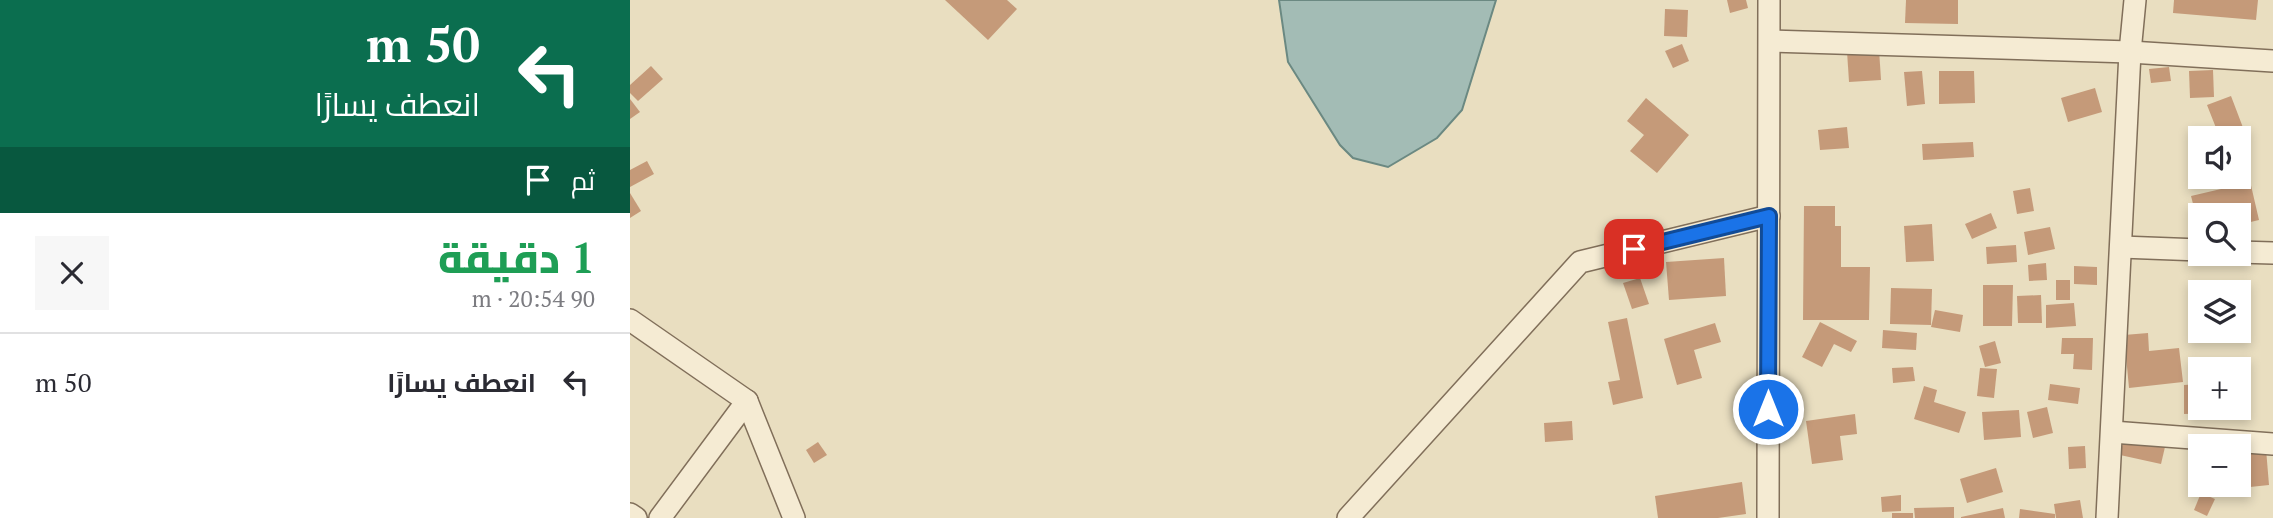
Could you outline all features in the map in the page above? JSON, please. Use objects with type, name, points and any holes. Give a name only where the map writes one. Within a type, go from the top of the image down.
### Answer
[{"type":"street","points":[[1768,518],[1769,0]]},
{"type":"street","points":[[2107,518],[2130,52],[2135,0]]},
{"type":"street","points":[[1770,41],[2130,52],[2273,61]]},
{"type":"street","points":[[1348,518],[1580,262],[1769,216]]},
{"type":"street","points":[[2121,247],[2188,250]]},
{"type":"street","points":[[2251,252],[2273,253]]},
{"type":"street","points":[[630,320],[747,401],[794,518]]},
{"type":"street","points":[[660,518],[747,401]]},
{"type":"street","points":[[2112,432],[2273,444]]},
{"type":"street","points":[[630,514],[636,518]]},
{"type":"water","points":[[1279,0],[1496,0],[1462,110],[1437,138],[1388,167],[1353,158],[1340,145],[1288,62]]},
{"type":"building","points":[[945,0],[1007,0],[1017,9],[988,40]]},
{"type":"building","points":[[1727,0],[1746,0],[1748,8],[1730,13]]},
{"type":"building","points":[[1906,0],[1958,0],[1958,24],[1905,23]]},
{"type":"building","points":[[2174,0],[2258,0],[2256,20],[2173,13]]},
{"type":"building","points":[[1665,9],[1688,10],[1687,37],[1664,36]]},
{"type":"building","points":[[1682,44],[1689,61],[1673,68],[1665,51]]},
{"type":"building","points":[[1879,49],[1881,80],[1849,82],[1847,51]]},
{"type":"building","points":[[651,66],[663,79],[638,101],[630,93],[630,85]]},
{"type":"building","points":[[2169,67],[2171,81],[2151,83],[2149,69]]},
{"type":"building","points":[[2213,70],[2214,97],[2190,98],[2189,71]]},
{"type":"building","points":[[1922,71],[1925,104],[1907,106],[1904,72]]},
{"type":"building","points":[[1939,71],[1974,71],[1975,103],[1939,104]]},
{"type":"building","points":[[2095,88],[2102,112],[2068,122],[2061,98]]},
{"type":"building","points":[[2231,96],[2242,126],[2215,126],[2207,105]]},
{"type":"building","points":[[1646,98],[1689,135],[1657,173],[1630,151],[1644,135],[1627,121]]},
{"type":"building","points":[[630,99],[640,112],[630,119]]},
{"type":"building","points":[[1847,127],[1849,148],[1820,150],[1818,130]]},
{"type":"building","points":[[1973,142],[1974,157],[1923,160],[1922,144]]},
{"type":"building","points":[[647,161],[654,174],[630,187],[630,170]]},
{"type":"building","points":[[2251,185],[2259,220],[2251,222],[2251,203],[2193,203],[2191,196],[2221,189],[2251,189]]},
{"type":"building","points":[[2030,188],[2034,211],[2017,214],[2013,191]]},
{"type":"building","points":[[630,193],[641,211],[630,218]]},
{"type":"building","points":[[1804,206],[1835,206],[1835,226],[1841,226],[1841,267],[1870,267],[1869,320],[1803,320]]},
{"type":"building","points":[[1991,213],[1997,228],[1972,239],[1965,224]]},
{"type":"building","points":[[1932,224],[1934,261],[1906,262],[1904,226]]},
{"type":"building","points":[[2050,227],[2055,249],[2028,255],[2024,232]]},
{"type":"building","points":[[2016,245],[2017,262],[1987,264],[1986,247]]},
{"type":"building","points":[[1724,258],[1726,296],[1669,300],[1666,262]]},
{"type":"building","points":[[2046,263],[2047,280],[2029,281],[2028,265]]},
{"type":"building","points":[[2074,266],[2097,267],[2097,285],[2074,284]]},
{"type":"building","points":[[1640,278],[1649,304],[1632,309],[1623,283]]},
{"type":"building","points":[[2056,280],[2070,280],[2070,300],[2056,300]]},
{"type":"building","points":[[1983,285],[2013,285],[2012,326],[1983,326]]},
{"type":"building","points":[[1891,288],[1932,289],[1931,325],[1890,324]]},
{"type":"building","points":[[2041,295],[2042,323],[2018,323],[2017,296]]},
{"type":"building","points":[[2074,303],[2076,326],[2046,328],[2046,305]]},
{"type":"building","points":[[1935,310],[1963,315],[1960,332],[1931,327]]},
{"type":"building","points":[[1627,318],[1643,398],[1613,405],[1608,382],[1620,380],[1608,322]]},
{"type":"building","points":[[1820,322],[1857,341],[1851,352],[1834,344],[1822,367],[1802,357]]},
{"type":"building","points":[[1715,323],[1721,342],[1694,350],[1702,378],[1677,385],[1664,339]]},
{"type":"building","points":[[1883,330],[1917,333],[1916,350],[1882,348]]},
{"type":"building","points":[[2148,333],[2149,351],[2179,348],[2183,382],[2129,388],[2124,335]]},
{"type":"building","points":[[2062,338],[2093,338],[2092,370],[2073,369],[2074,354],[2061,354]]},
{"type":"building","points":[[1995,341],[2001,363],[1985,367],[1979,346]]},
{"type":"building","points":[[1913,367],[1915,381],[1893,383],[1892,368]]},
{"type":"building","points":[[1980,368],[1997,369],[1994,398],[1977,396]]},
{"type":"building","points":[[2050,384],[2080,388],[2078,404],[2048,400]]},
{"type":"building","points":[[2184,385],[2188,385],[2188,414],[2184,414]]},
{"type":"building","points":[[1924,386],[1937,390],[1934,402],[1966,412],[1959,433],[1914,419]]},
{"type":"building","points":[[2047,407],[2053,433],[2033,438],[2027,412]]},
{"type":"building","points":[[2019,410],[2021,437],[1984,440],[1982,412]]},
{"type":"building","points":[[1855,414],[1857,434],[1840,436],[1843,460],[1812,464],[1806,421]]},
{"type":"building","points":[[1572,421],[1573,440],[1545,442],[1544,423]]},
{"type":"building","points":[[2124,438],[2165,447],[2161,464],[2120,455]]},
{"type":"building","points":[[818,442],[827,455],[814,463],[806,450]]},
{"type":"building","points":[[2085,446],[2086,468],[2069,469],[2068,447]]},
{"type":"building","points":[[2266,449],[2269,485],[2251,487],[2251,450]]},
{"type":"building","points":[[1996,468],[2003,492],[1967,503],[1960,479]]},
{"type":"building","points":[[1742,482],[1746,514],[1718,518],[1658,518],[1655,496]]},
{"type":"building","points":[[1901,495],[1901,511],[1882,512],[1881,497]]},
{"type":"building","points":[[2199,497],[2215,499],[2207,516],[2194,510]]},
{"type":"building","points":[[2080,500],[2083,518],[2056,518],[2054,504]]},
{"type":"building","points":[[1954,507],[1954,518],[1915,518],[1914,508]]},
{"type":"building","points":[[2003,508],[2005,518],[1961,518],[1961,517]]},
{"type":"building","points":[[2020,509],[2055,514],[2055,518],[2019,518]]},
{"type":"building","points":[[1892,513],[1913,513],[1913,518],[1892,518]]},
{"type":"route","points":[[1634,249],[1769,216],[1768,409]]}]
